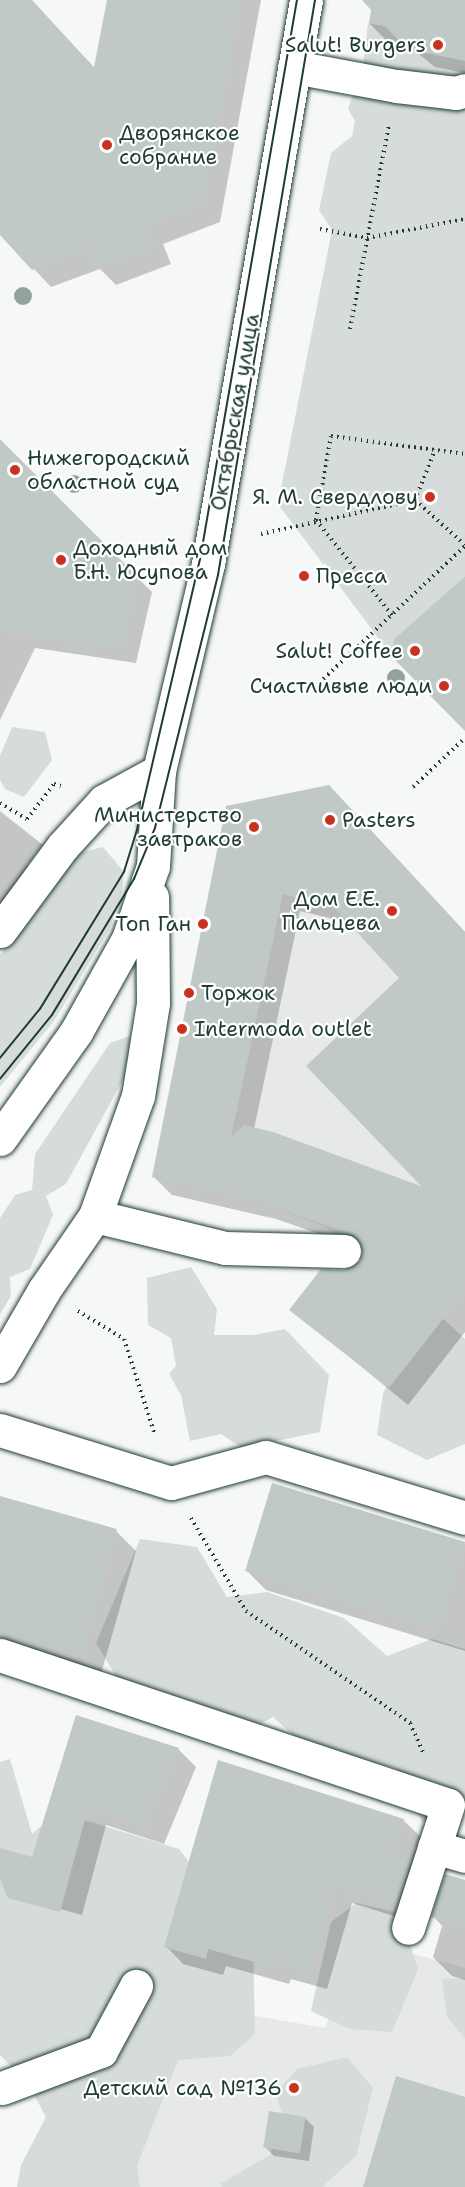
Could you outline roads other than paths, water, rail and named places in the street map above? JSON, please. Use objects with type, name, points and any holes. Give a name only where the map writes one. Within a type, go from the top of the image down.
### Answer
[{"type":"street","name":"Октябрьская улица","points":[[0,1139],[76,1032],[128,939],[153,866],[159,771],[208,564],[306,0]]},
{"type":"street","points":[[294,67],[397,86],[456,93],[465,90]]},
{"type":"street","points":[[0,931],[63,846],[104,801],[159,771]]},
{"type":"street","points":[[0,1366],[44,1290],[95,1216],[140,1084],[153,1004],[153,866]]},
{"type":"street","points":[[95,1216],[225,1248],[344,1251]]},
{"type":"street","points":[[0,1430],[171,1483],[266,1457],[465,1518]]},
{"type":"street","points":[[0,1655],[448,1805],[408,1928]]},
{"type":"street","points":[[434,1846],[465,1856]]},
{"type":"street","points":[[2,2088],[101,2051],[136,1986]]},
{"type":"tram line","points":[[0,1058],[40,1009],[124,872],[137,830],[201,554],[297,0]]},
{"type":"tram line","points":[[0,1079],[52,1015],[134,879],[155,828],[218,575],[315,0]]},
{"type":"place","name":"Salut! Burgers","points":[[438,45]]},
{"type":"place","name":"Дворянское собрание","points":[[107,145]]},
{"type":"place","name":"Нижегородский областной суд","points":[[15,470]]},
{"type":"place","name":"Я. М. Свердлову","points":[[430,497]]},
{"type":"place","name":"Доходный дом Б.Н. Юсупова","points":[[61,560]]},
{"type":"place","name":"Пресса","points":[[304,576]]},
{"type":"place","name":"Salut! Coffee","points":[[415,651]]},
{"type":"place","name":"Счастливые люди","points":[[444,686]]},
{"type":"place","name":"Pasters","points":[[330,820]]},
{"type":"place","name":"Министерство завтраков","points":[[254,827]]},
{"type":"place","name":"Дом Е.Е. Пальцева","points":[[392,911]]},
{"type":"place","name":"Топ Ган","points":[[203,924]]},
{"type":"place","name":"Торжок","points":[[189,993]]},
{"type":"place","name":"Intermoda outlet","points":[[182,1029]]},
{"type":"place","name":"Детский сад №136","points":[[294,2088]]}]
